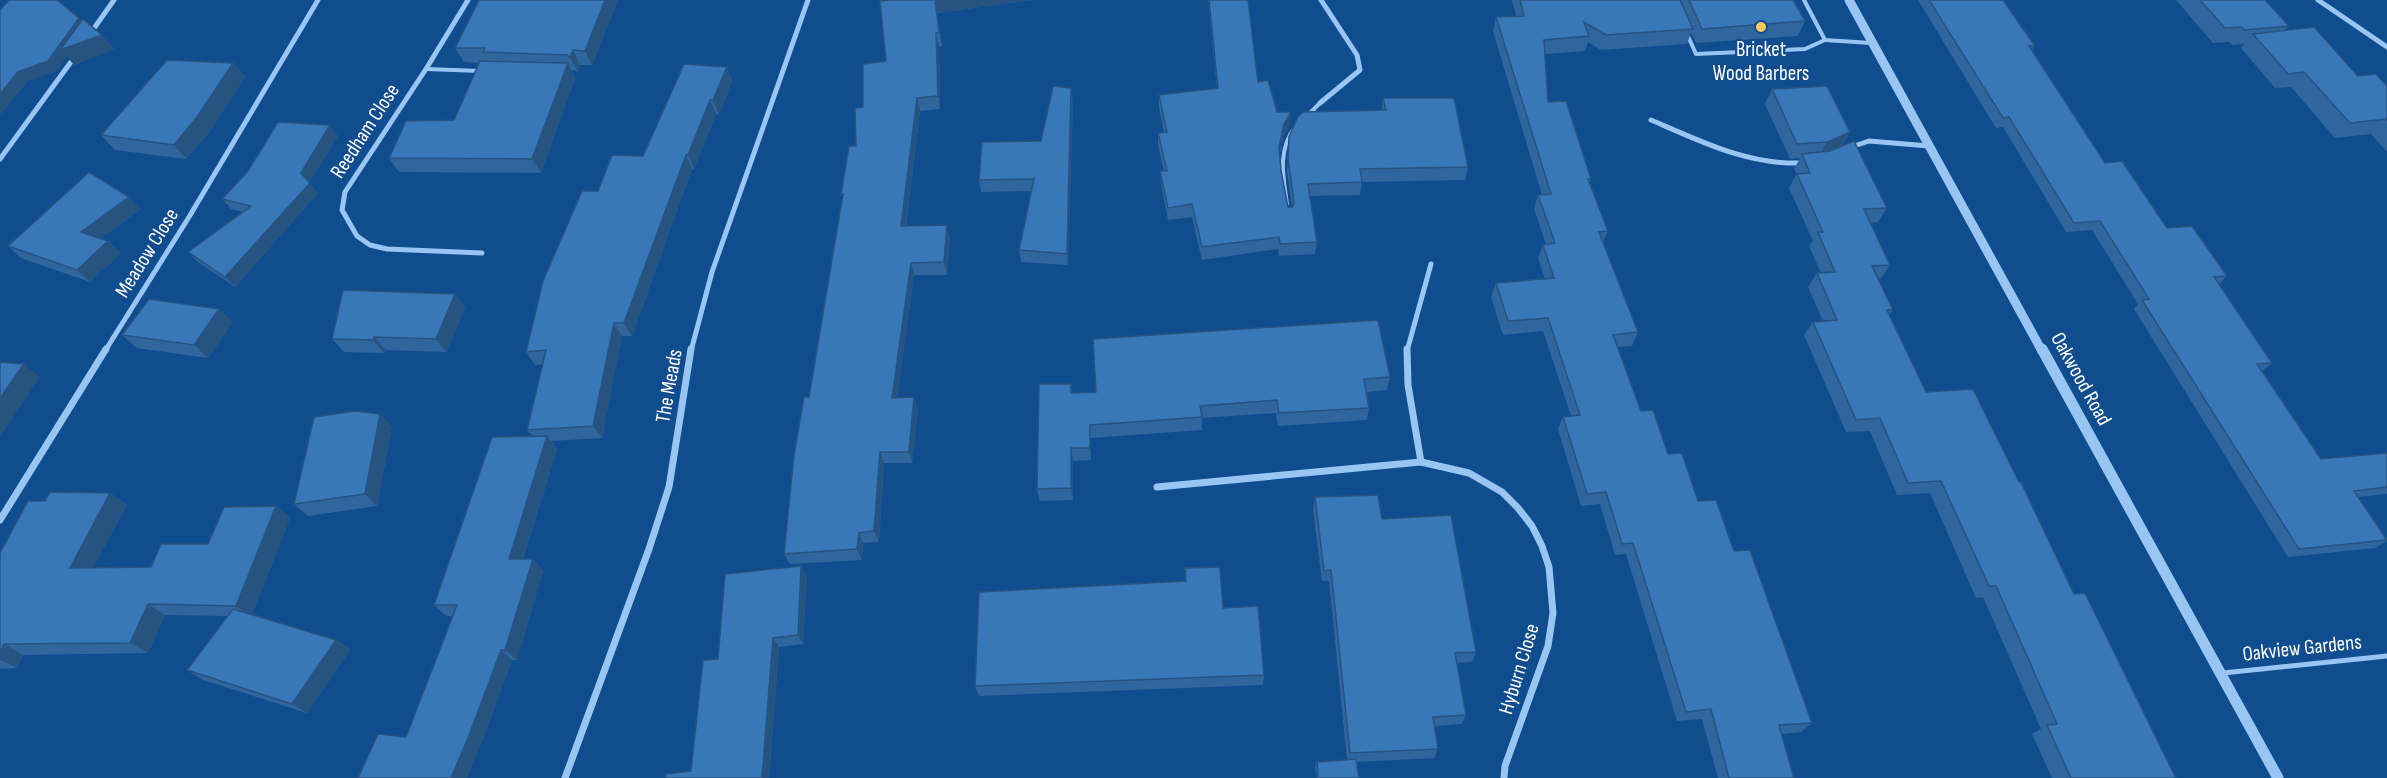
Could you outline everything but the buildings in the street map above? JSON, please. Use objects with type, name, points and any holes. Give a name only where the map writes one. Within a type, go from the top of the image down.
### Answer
[{"type":"street","points":[[88,38],[114,0]]},
{"type":"street","name":"Meadow Close","points":[[0,520],[189,217],[318,0]]},
{"type":"street","name":"Reedham Close","points":[[468,0],[426,69],[345,192],[342,210],[357,236],[370,245],[387,249],[482,253]]},
{"type":"street","name":"The Meads","points":[[565,778],[649,549],[669,487],[690,355],[712,272],[808,0]]},
{"type":"street","points":[[1320,103],[1360,70],[1357,55],[1321,0]]},
{"type":"street","name":"Oakwood Road","points":[[1849,0],[2278,778]]},
{"type":"street","points":[[2318,0],[2387,47]]},
{"type":"street","points":[[0,159],[81,47]]},
{"type":"street","points":[[1651,120],[1730,153],[1768,162],[1795,164],[1812,162]]},
{"type":"street","points":[[1840,152],[1869,141],[1930,146]]},
{"type":"street","points":[[1421,462],[1408,385],[1407,347],[1431,264]]},
{"type":"street","name":"Hyburn Close","points":[[1157,487],[1421,462],[1456,469],[1482,478],[1510,496],[1527,515],[1546,554],[1552,590],[1550,636],[1505,766],[1504,778]]},
{"type":"lane","points":[[1804,0],[1825,40]]},
{"type":"lane","points":[[1687,33],[1696,54],[1805,49],[1825,40],[1874,44]]},
{"type":"lane","points":[[426,69],[483,71]]},
{"type":"lane","points":[[1305,117],[1320,103]]},
{"type":"lane","points":[[1287,206],[1283,173],[1285,143],[1291,130],[1298,123]]},
{"type":"lane","name":"Oakview Gardens","points":[[2220,673],[2387,656]]},
{"type":"place","name":"Bricket Wood Barbers","points":[[1761,27]]}]
